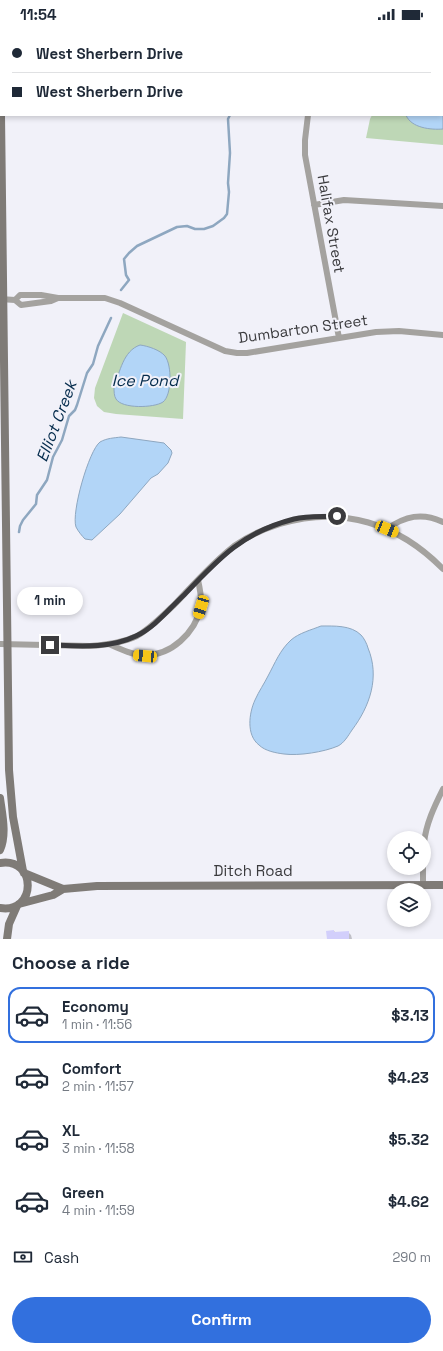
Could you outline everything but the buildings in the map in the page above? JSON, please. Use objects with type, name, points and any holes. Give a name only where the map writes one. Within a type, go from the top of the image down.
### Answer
[{"type":"street","points":[[1,116],[5,505],[4,644],[10,785],[13,817],[28,887],[24,898],[18,905],[9,924],[7,939]]},
{"type":"street","name":"Halifax Street","points":[[308,116],[305,155],[339,338]]},
{"type":"street","points":[[314,205],[344,200],[443,206]]},
{"type":"street","name":"Dumbarton Street","points":[[14,300],[20,295],[47,295],[58,298],[99,298],[115,301],[225,351],[237,353],[258,352],[388,331],[443,335]]},
{"type":"street","name":"Dumbarton Street","points":[[2,299],[14,300],[21,305],[51,301],[58,298]]},
{"type":"street","points":[[4,644],[90,646],[109,644],[136,636],[151,626],[216,562],[241,542],[253,534],[295,519],[337,516],[356,519],[387,529],[396,533],[425,552],[443,569]]},
{"type":"street","points":[[387,529],[399,521],[418,516],[429,517],[443,522]]},
{"type":"street","points":[[109,644],[136,655],[145,656],[163,652],[181,641],[193,626],[201,607],[202,598],[198,580]]},
{"type":"street","points":[[426,831],[429,819],[443,789]]},
{"type":"street","points":[[0,798],[3,833],[3,840],[0,850]]},
{"type":"street","name":"Ditch Road","points":[[0,863],[12,864],[24,872],[64,890]]},
{"type":"street","name":"Ditch Road","points":[[0,908],[10,908],[53,895],[64,890],[103,886],[387,885]]},
{"type":"street","name":"Ditch Road","points":[[431,885],[443,885]]},
{"type":"green space","points":[[372,116],[443,116],[443,145],[366,138]]},
{"type":"green space","points":[[123,313],[186,342],[183,419],[116,414],[104,412],[97,406],[94,398],[95,388]]},
{"type":"water","points":[[407,116],[443,116],[443,129],[422,127],[412,123]]},
{"type":"water","name":"Ice Pond","points":[[140,345],[150,347],[163,354],[169,366],[170,380],[168,393],[163,402],[159,404],[146,406],[125,405],[119,402],[115,396],[114,387],[123,363],[130,352]]},
{"type":"water","points":[[121,437],[164,443],[172,453],[168,463],[158,474],[151,478],[120,514],[92,540],[85,539],[76,527],[75,520],[78,496],[86,469],[96,447],[100,442]]},
{"type":"water","points":[[321,626],[337,626],[352,629],[364,639],[371,659],[373,680],[364,711],[346,739],[338,746],[319,752],[304,754],[281,754],[267,750],[255,741],[250,730],[251,711],[255,700],[278,657],[287,644],[298,635]]},
{"type":"waterway","name":"Elliot Creek","points":[[121,290],[129,280],[126,275],[124,259],[137,246],[177,227],[187,226],[195,229],[204,229],[213,226],[227,214],[230,153],[228,119],[230,116]]},
{"type":"waterway","name":"Elliot Creek","points":[[19,532],[23,520],[36,504],[37,495],[47,480],[53,457],[62,440],[69,416],[75,410],[87,373],[93,364],[98,346],[111,318]]},
{"type":"route","points":[[50,645],[103,646],[136,636],[165,614],[218,560],[234,546],[253,534],[295,519],[337,516]]}]
